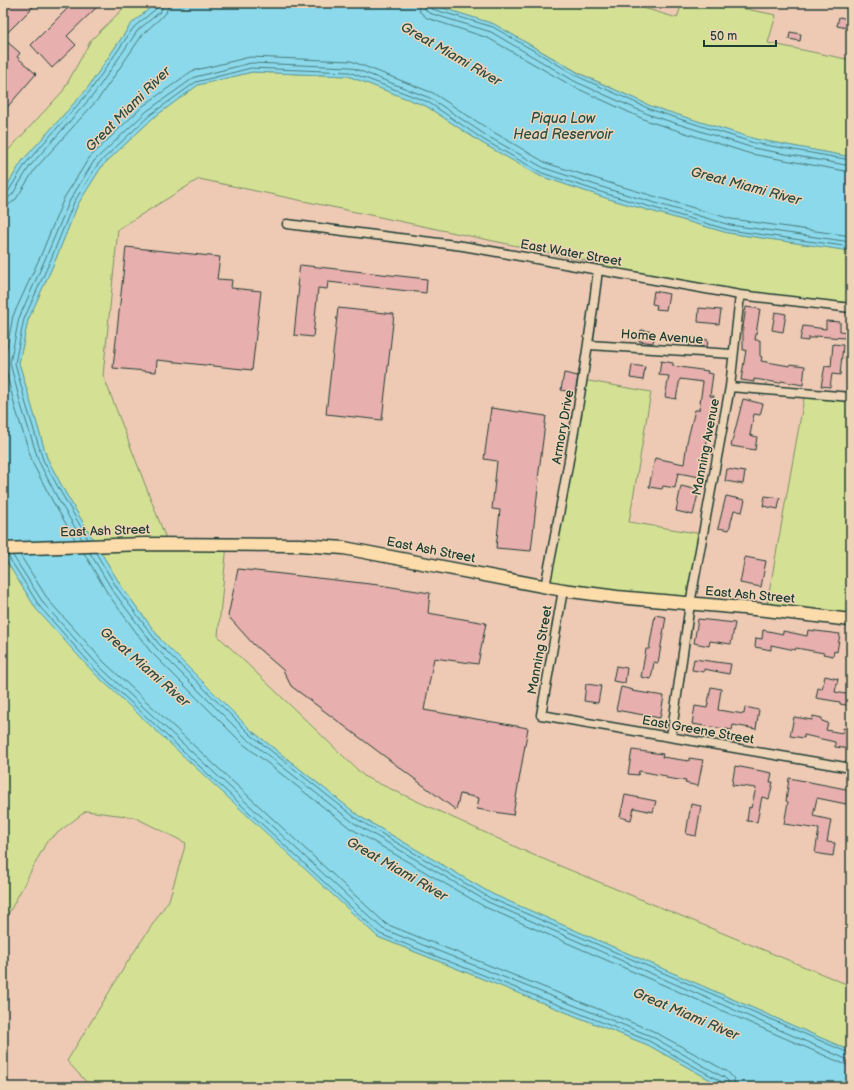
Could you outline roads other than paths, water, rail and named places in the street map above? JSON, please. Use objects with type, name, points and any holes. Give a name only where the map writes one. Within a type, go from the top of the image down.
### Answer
[{"type":"main road","name":"East Ash Street","points":[[3,549],[144,544],[300,545],[344,548],[563,590],[617,597],[851,620]]},
{"type":"street","name":"East Water Street","points":[[287,224],[463,246],[740,295],[851,308]]},
{"type":"street","name":"Armory Drive","points":[[545,587],[561,510],[589,344],[598,270]]},
{"type":"street","name":"Manning Avenue","points":[[671,737],[690,604],[730,386],[740,295]]},
{"type":"street","name":"Home Avenue","points":[[589,344],[734,354]]},
{"type":"street","points":[[730,386],[851,397]]},
{"type":"street","name":"Manning Street","points":[[541,715],[563,590]]},
{"type":"street","name":"East Greene Street","points":[[541,715],[851,768]]},
{"type":"water","name":"Piqua Low Head Reservoir","points":[[156,3],[427,3],[494,24],[580,74],[653,107],[755,139],[851,157],[851,251],[728,233],[609,199],[540,176],[482,143],[426,106],[348,76],[252,72],[198,85],[153,118],[102,166],[78,204],[55,261],[28,320],[19,363],[47,458],[66,494],[121,586],[161,640],[252,731],[359,816],[492,894],[851,1051],[851,1087],[723,1087],[648,1045],[378,937],[93,672],[37,610],[3,556],[3,192],[23,160],[87,89],[131,24]]},
{"type":"water label","name":"Great Miami River","points":[[451,54]]},
{"type":"water label","name":"Great Miami River","points":[[128,109]]},
{"type":"water label","name":"Great Miami River","points":[[746,186]]},
{"type":"water label","name":"Great Miami River","points":[[145,667]]},
{"type":"water label","name":"Great Miami River","points":[[397,869]]},
{"type":"water label","name":"Great Miami River","points":[[686,1014]]}]
